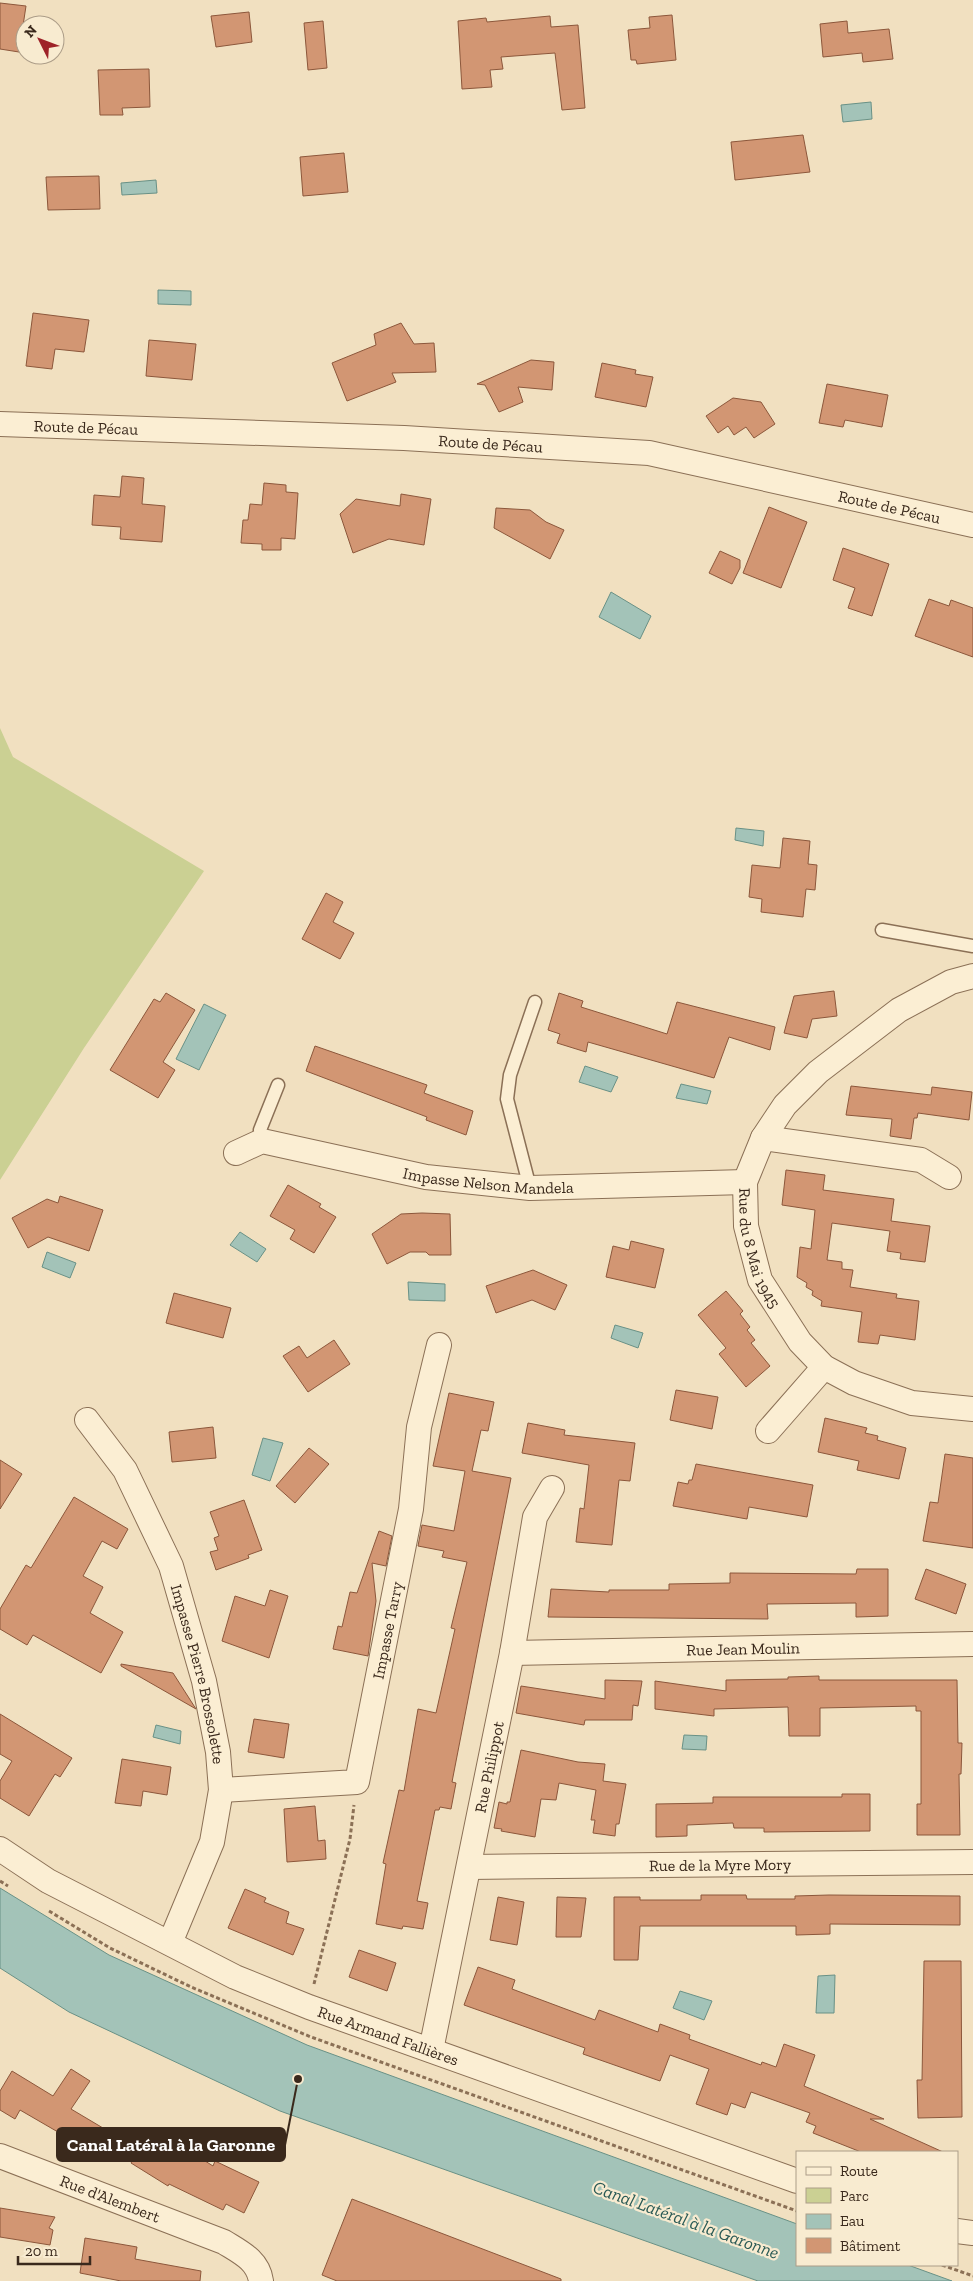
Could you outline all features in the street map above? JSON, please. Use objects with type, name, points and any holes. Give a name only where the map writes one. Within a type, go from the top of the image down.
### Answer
[{"type":"street","name":"Route de Pécau","points":[[0,424],[404,438],[649,453],[973,525]]},
{"type":"street","name":"Rue du 8 Mai 1945","points":[[973,976],[951,982],[899,1010],[818,1072],[785,1105],[763,1138],[745,1182],[746,1226],[760,1280],[800,1342],[824,1367],[854,1383],[912,1403],[973,1409]]},
{"type":"street","points":[[763,1138],[921,1160],[949,1177]]},
{"type":"street","points":[[236,1153],[262,1141]]},
{"type":"street","name":"Impasse Nelson Mandela","points":[[262,1141],[426,1177],[530,1188],[745,1182]]},
{"type":"street","name":"Impasse Tarry","points":[[357,1782],[411,1509],[419,1427],[439,1345]]},
{"type":"street","points":[[768,1431],[824,1367]]},
{"type":"street","name":"Impasse Pierre Brossolette","points":[[87,1420],[125,1470],[172,1566],[204,1681],[218,1752],[221,1790],[212,1842],[170,1943]]},
{"type":"street","name":"Rue Philippot","points":[[431,2050],[512,1653],[535,1517],[552,1488]]},
{"type":"street","name":"Rue Jean Moulin","points":[[512,1653],[973,1644]]},
{"type":"street","points":[[221,1790],[357,1782]]},
{"type":"street","name":"Rue Armand Fallières","points":[[0,1849],[48,1881],[235,1977],[309,2007],[796,2180]]},
{"type":"street","name":"Rue de la Myre Mory","points":[[469,1867],[973,1862]]},
{"type":"street","name":"Rue d'Alembert","points":[[0,2156],[224,2242],[245,2254],[258,2270],[261,2281]]},
{"type":"street","points":[[958,2231],[973,2233]]},
{"type":"lane","points":[[882,930],[973,946]]},
{"type":"lane","points":[[530,1188],[507,1099],[510,1075],[535,1002]]},
{"type":"lane","points":[[262,1141],[260,1130],[278,1085]]},
{"type":"path","points":[[309,2007],[350,1840],[357,1782]]},
{"type":"path","points":[[945,2266],[973,2276]]},
{"type":"green space","points":[[0,728],[13,757],[204,871],[84,1048],[0,1180]]},
{"type":"water","points":[[871,102],[872,119],[843,122],[841,105]]},
{"type":"water","points":[[156,180],[157,193],[122,195],[121,183]]},
{"type":"water","points":[[158,290],[191,291],[191,305],[158,304]]},
{"type":"water","points":[[611,592],[651,616],[640,639],[599,617]]},
{"type":"water","points":[[736,828],[764,831],[763,846],[735,840]]},
{"type":"water","points":[[204,1004],[226,1015],[199,1070],[176,1059]]},
{"type":"water","points":[[585,1066],[618,1077],[611,1092],[579,1082]]},
{"type":"water","points":[[681,1084],[711,1091],[707,1104],[676,1098]]},
{"type":"water","points":[[240,1232],[266,1249],[257,1262],[230,1245]]},
{"type":"water","points":[[47,1252],[76,1263],[70,1278],[42,1267]]},
{"type":"water","points":[[408,1282],[445,1284],[445,1301],[409,1300]]},
{"type":"water","points":[[615,1325],[643,1333],[638,1348],[611,1338]]},
{"type":"water","points":[[263,1438],[283,1443],[270,1481],[252,1475]]},
{"type":"water","points":[[156,1725],[181,1731],[180,1744],[153,1737]]},
{"type":"water","points":[[684,1735],[707,1736],[706,1750],[682,1749]]},
{"type":"water","points":[[0,1888],[109,1955],[307,2045],[796,2224],[796,2266],[911,2266],[952,2281],[758,2281],[280,2111],[69,2012],[0,1968]]},
{"type":"water","points":[[835,1975],[834,2013],[816,2013],[818,1976]]},
{"type":"water","points":[[680,1991],[712,2001],[704,2020],[673,2008]]},
{"type":"building","points":[[0,3],[26,6],[25,15],[15,15],[15,51],[0,49]]},
{"type":"building","points":[[249,12],[252,42],[216,47],[211,16]]},
{"type":"building","points":[[672,15],[676,60],[637,64],[636,60],[631,60],[628,30],[650,28],[649,17]]},
{"type":"building","points":[[550,16],[551,27],[578,25],[585,108],[562,110],[555,53],[501,57],[503,69],[490,70],[492,87],[462,89],[458,21],[486,18],[487,22]]},
{"type":"building","points":[[323,21],[327,68],[308,70],[304,23]]},
{"type":"building","points":[[847,21],[848,33],[889,29],[893,59],[863,62],[862,53],[823,57],[820,24]]},
{"type":"building","points":[[149,69],[150,107],[122,108],[123,115],[100,115],[98,70]]},
{"type":"building","points":[[803,135],[810,172],[735,180],[731,142]]},
{"type":"building","points":[[344,153],[348,192],[303,196],[300,157]]},
{"type":"building","points":[[99,176],[100,209],[48,210],[46,177]]},
{"type":"building","points":[[33,313],[89,320],[84,352],[55,349],[52,369],[26,366]]},
{"type":"building","points":[[401,323],[414,344],[434,343],[436,372],[392,373],[396,382],[347,401],[332,363],[376,345],[374,334]]},
{"type":"building","points":[[149,340],[196,344],[192,380],[146,376]]},
{"type":"building","points":[[531,360],[554,362],[552,390],[518,387],[523,402],[499,412],[485,385],[477,384]]},
{"type":"building","points":[[602,363],[636,370],[635,374],[653,377],[646,407],[595,397]]},
{"type":"building","points":[[827,384],[888,395],[882,427],[845,420],[843,427],[819,423]]},
{"type":"building","points":[[733,398],[761,402],[775,424],[754,438],[746,427],[734,435],[728,426],[718,433],[706,416]]},
{"type":"building","points":[[122,476],[144,478],[142,504],[165,506],[162,542],[120,539],[121,527],[92,525],[94,495],[120,497]]},
{"type":"building","points":[[264,483],[286,485],[286,492],[298,493],[295,539],[281,538],[281,550],[262,550],[262,544],[241,543],[243,520],[248,520],[250,504],[262,505]]},
{"type":"building","points":[[401,494],[431,499],[424,545],[389,539],[353,553],[340,514],[356,499],[400,506]]},
{"type":"building","points":[[769,507],[807,522],[781,588],[743,573]]},
{"type":"building","points":[[496,508],[530,510],[546,522],[564,530],[550,559],[494,528]]},
{"type":"building","points":[[843,548],[889,564],[872,616],[848,608],[855,588],[833,580]]},
{"type":"building","points":[[720,551],[740,560],[740,568],[732,584],[709,573]]},
{"type":"building","points":[[929,599],[949,606],[951,600],[973,608],[973,657],[915,636]]},
{"type":"building","points":[[783,838],[810,841],[808,864],[817,865],[815,890],[806,889],[803,917],[761,912],[762,899],[749,897],[752,865],[780,868]]},
{"type":"building","points":[[326,893],[343,902],[333,922],[354,933],[340,959],[302,939]]},
{"type":"building","points":[[834,991],[837,1016],[812,1019],[807,1038],[784,1033],[794,996]]},
{"type":"building","points":[[166,993],[195,1010],[163,1062],[175,1070],[158,1098],[110,1070],[154,999],[160,1002]]},
{"type":"building","points":[[559,993],[583,1001],[581,1007],[667,1034],[677,1002],[775,1027],[770,1050],[729,1037],[714,1078],[588,1042],[586,1052],[557,1043],[560,1034],[548,1030]]},
{"type":"building","points":[[315,1046],[427,1085],[424,1093],[473,1111],[466,1135],[426,1120],[427,1117],[306,1071]]},
{"type":"building","points":[[851,1086],[931,1095],[932,1087],[972,1092],[969,1120],[918,1113],[917,1118],[914,1118],[911,1139],[890,1136],[892,1119],[846,1115]]},
{"type":"building","points":[[786,1170],[825,1175],[823,1190],[894,1199],[891,1221],[930,1226],[925,1262],[900,1259],[901,1253],[887,1251],[890,1231],[832,1223],[827,1260],[842,1262],[842,1269],[853,1270],[850,1287],[897,1294],[896,1298],[919,1301],[915,1340],[880,1335],[878,1344],[858,1342],[862,1312],[821,1306],[822,1301],[812,1295],[813,1291],[806,1287],[807,1283],[797,1277],[800,1247],[811,1249],[815,1210],[782,1205]]},
{"type":"building","points":[[288,1185],[321,1204],[319,1207],[336,1217],[314,1253],[290,1239],[295,1230],[270,1216]]},
{"type":"building","points":[[60,1196],[103,1210],[89,1251],[48,1237],[28,1248],[12,1218],[47,1199],[58,1203]]},
{"type":"building","points":[[401,1214],[450,1214],[451,1255],[429,1255],[426,1252],[410,1252],[387,1264],[372,1234]]},
{"type":"building","points":[[631,1241],[664,1249],[655,1288],[606,1277],[613,1246],[629,1250]]},
{"type":"building","points":[[533,1270],[567,1285],[555,1310],[532,1300],[496,1313],[486,1286]]},
{"type":"building","points":[[726,1291],[743,1311],[740,1314],[750,1327],[747,1330],[755,1340],[751,1343],[770,1366],[746,1387],[719,1354],[726,1348],[698,1315]]},
{"type":"building","points":[[174,1293],[231,1308],[223,1338],[166,1323]]},
{"type":"building","points":[[334,1340],[350,1364],[308,1392],[283,1356],[299,1346],[307,1358]]},
{"type":"building","points":[[676,1390],[718,1397],[712,1429],[670,1420]]},
{"type":"building","points":[[449,1393],[494,1402],[488,1431],[481,1430],[472,1471],[511,1478],[452,1782],[456,1783],[451,1809],[440,1807],[439,1810],[435,1810],[417,1901],[428,1903],[423,1929],[403,1926],[402,1929],[376,1924],[386,1864],[383,1863],[399,1790],[404,1791],[418,1709],[436,1713],[455,1629],[451,1628],[467,1562],[442,1557],[444,1551],[418,1546],[422,1525],[454,1531],[465,1471],[433,1466]]},
{"type":"building","points":[[825,1418],[867,1428],[865,1433],[878,1436],[877,1440],[906,1448],[899,1479],[857,1470],[859,1461],[818,1452]]},
{"type":"building","points":[[528,1423],[565,1430],[564,1435],[635,1443],[630,1481],[619,1480],[612,1545],[576,1542],[580,1508],[584,1509],[589,1465],[522,1453]]},
{"type":"building","points":[[213,1427],[216,1458],[172,1462],[169,1432]]},
{"type":"building","points":[[309,1448],[329,1464],[295,1503],[276,1486]]},
{"type":"building","points":[[945,1454],[973,1458],[973,1548],[923,1541],[930,1502],[938,1503]]},
{"type":"building","points":[[0,1460],[22,1474],[0,1509]]},
{"type":"building","points":[[696,1464],[813,1485],[807,1517],[749,1507],[747,1519],[673,1506],[678,1482],[688,1484],[689,1480],[692,1480]]},
{"type":"building","points":[[74,1497],[128,1529],[117,1549],[102,1541],[83,1576],[103,1587],[90,1613],[123,1632],[101,1673],[33,1635],[27,1645],[0,1629],[0,1609],[26,1565],[31,1568]]},
{"type":"building","points":[[244,1500],[262,1550],[248,1555],[249,1558],[216,1570],[210,1552],[218,1550],[214,1538],[219,1536],[210,1512]]},
{"type":"building","points":[[379,1531],[392,1536],[386,1566],[372,1563],[376,1601],[368,1656],[333,1649],[338,1626],[342,1627],[350,1592],[357,1593]]},
{"type":"building","points":[[857,1569],[888,1569],[888,1616],[856,1617],[856,1603],[767,1604],[768,1619],[548,1617],[551,1589],[609,1592],[609,1590],[669,1590],[669,1584],[730,1583],[730,1573],[856,1574]]},
{"type":"building","points":[[926,1569],[966,1584],[956,1614],[915,1599]]},
{"type":"building","points":[[270,1590],[288,1596],[269,1658],[222,1641],[235,1596],[265,1606]]},
{"type":"building","points":[[121,1664],[173,1673],[196,1709],[121,1666]]},
{"type":"building","points":[[819,1676],[819,1680],[957,1680],[958,1743],[962,1743],[961,1774],[959,1774],[960,1835],[917,1835],[917,1804],[921,1804],[921,1711],[916,1711],[916,1706],[820,1708],[820,1736],[789,1736],[788,1707],[714,1709],[714,1716],[655,1709],[655,1681],[726,1691],[726,1680],[788,1679],[788,1677]]},
{"type":"building","points":[[605,1680],[642,1681],[638,1706],[633,1705],[632,1720],[585,1720],[584,1725],[516,1713],[521,1686],[605,1699]]},
{"type":"building","points":[[0,1714],[72,1758],[60,1777],[55,1774],[29,1816],[0,1798],[0,1781],[12,1761],[0,1754]]},
{"type":"building","points":[[254,1719],[289,1724],[284,1758],[248,1752]]},
{"type":"building","points":[[521,1750],[578,1762],[605,1764],[603,1781],[626,1784],[619,1824],[616,1824],[615,1836],[593,1833],[595,1820],[591,1820],[596,1790],[559,1783],[556,1800],[541,1799],[535,1837],[494,1828],[499,1802],[507,1804],[507,1802],[510,1802]]},
{"type":"building","points":[[122,1759],[171,1767],[167,1795],[143,1791],[141,1806],[115,1803]]},
{"type":"building","points":[[842,1794],[870,1794],[870,1831],[764,1832],[764,1828],[734,1828],[733,1823],[687,1825],[687,1836],[656,1837],[656,1804],[713,1803],[713,1797],[842,1797]]},
{"type":"building","points":[[315,1806],[318,1841],[325,1840],[326,1859],[287,1862],[284,1809]]},
{"type":"building","points":[[245,1889],[266,1898],[264,1902],[289,1912],[286,1923],[304,1929],[293,1955],[228,1928]]},
{"type":"building","points":[[701,1895],[746,1895],[747,1899],[795,1899],[795,1896],[829,1895],[960,1896],[960,1925],[830,1924],[830,1934],[796,1935],[796,1926],[640,1926],[638,1960],[614,1960],[614,1897],[640,1897],[640,1900],[701,1900]]},
{"type":"building","points":[[498,1897],[524,1902],[517,1945],[490,1940]]},
{"type":"building","points":[[557,1897],[586,1898],[581,1937],[556,1937]]},
{"type":"building","points":[[359,1950],[396,1963],[387,1991],[349,1977]]},
{"type":"building","points":[[924,1961],[961,1961],[962,2117],[918,2118],[917,2080],[922,2080]]},
{"type":"building","points":[[478,1967],[515,1980],[512,1989],[595,2020],[599,2010],[658,2032],[660,2024],[690,2035],[689,2039],[761,2065],[762,2062],[776,2067],[784,2044],[815,2055],[804,2086],[884,2119],[870,2119],[941,2151],[858,2151],[813,2133],[816,2126],[806,2122],[810,2113],[751,2092],[745,2108],[731,2103],[727,2115],[696,2104],[709,2069],[670,2055],[660,2081],[583,2054],[585,2048],[464,2005]]},
{"type":"building","points":[[71,2069],[90,2081],[71,2109],[108,2131],[93,2156],[69,2141],[70,2139],[20,2110],[15,2119],[0,2110],[0,2091],[12,2071],[53,2096]]},
{"type":"building","points":[[153,2128],[213,2166],[215,2161],[259,2182],[244,2213],[226,2204],[223,2210],[169,2184],[168,2186],[131,2163]]},
{"type":"building","points":[[352,2199],[561,2279],[561,2281],[337,2281],[322,2275]]},
{"type":"building","points":[[0,2208],[55,2217],[49,2228],[53,2230],[50,2245],[0,2237]]},
{"type":"building","points":[[85,2238],[137,2247],[135,2259],[201,2271],[200,2281],[121,2281],[80,2273]]},
{"type":"place","name":"Canal Latéral à la Garonne","points":[[298,2079]]}]
